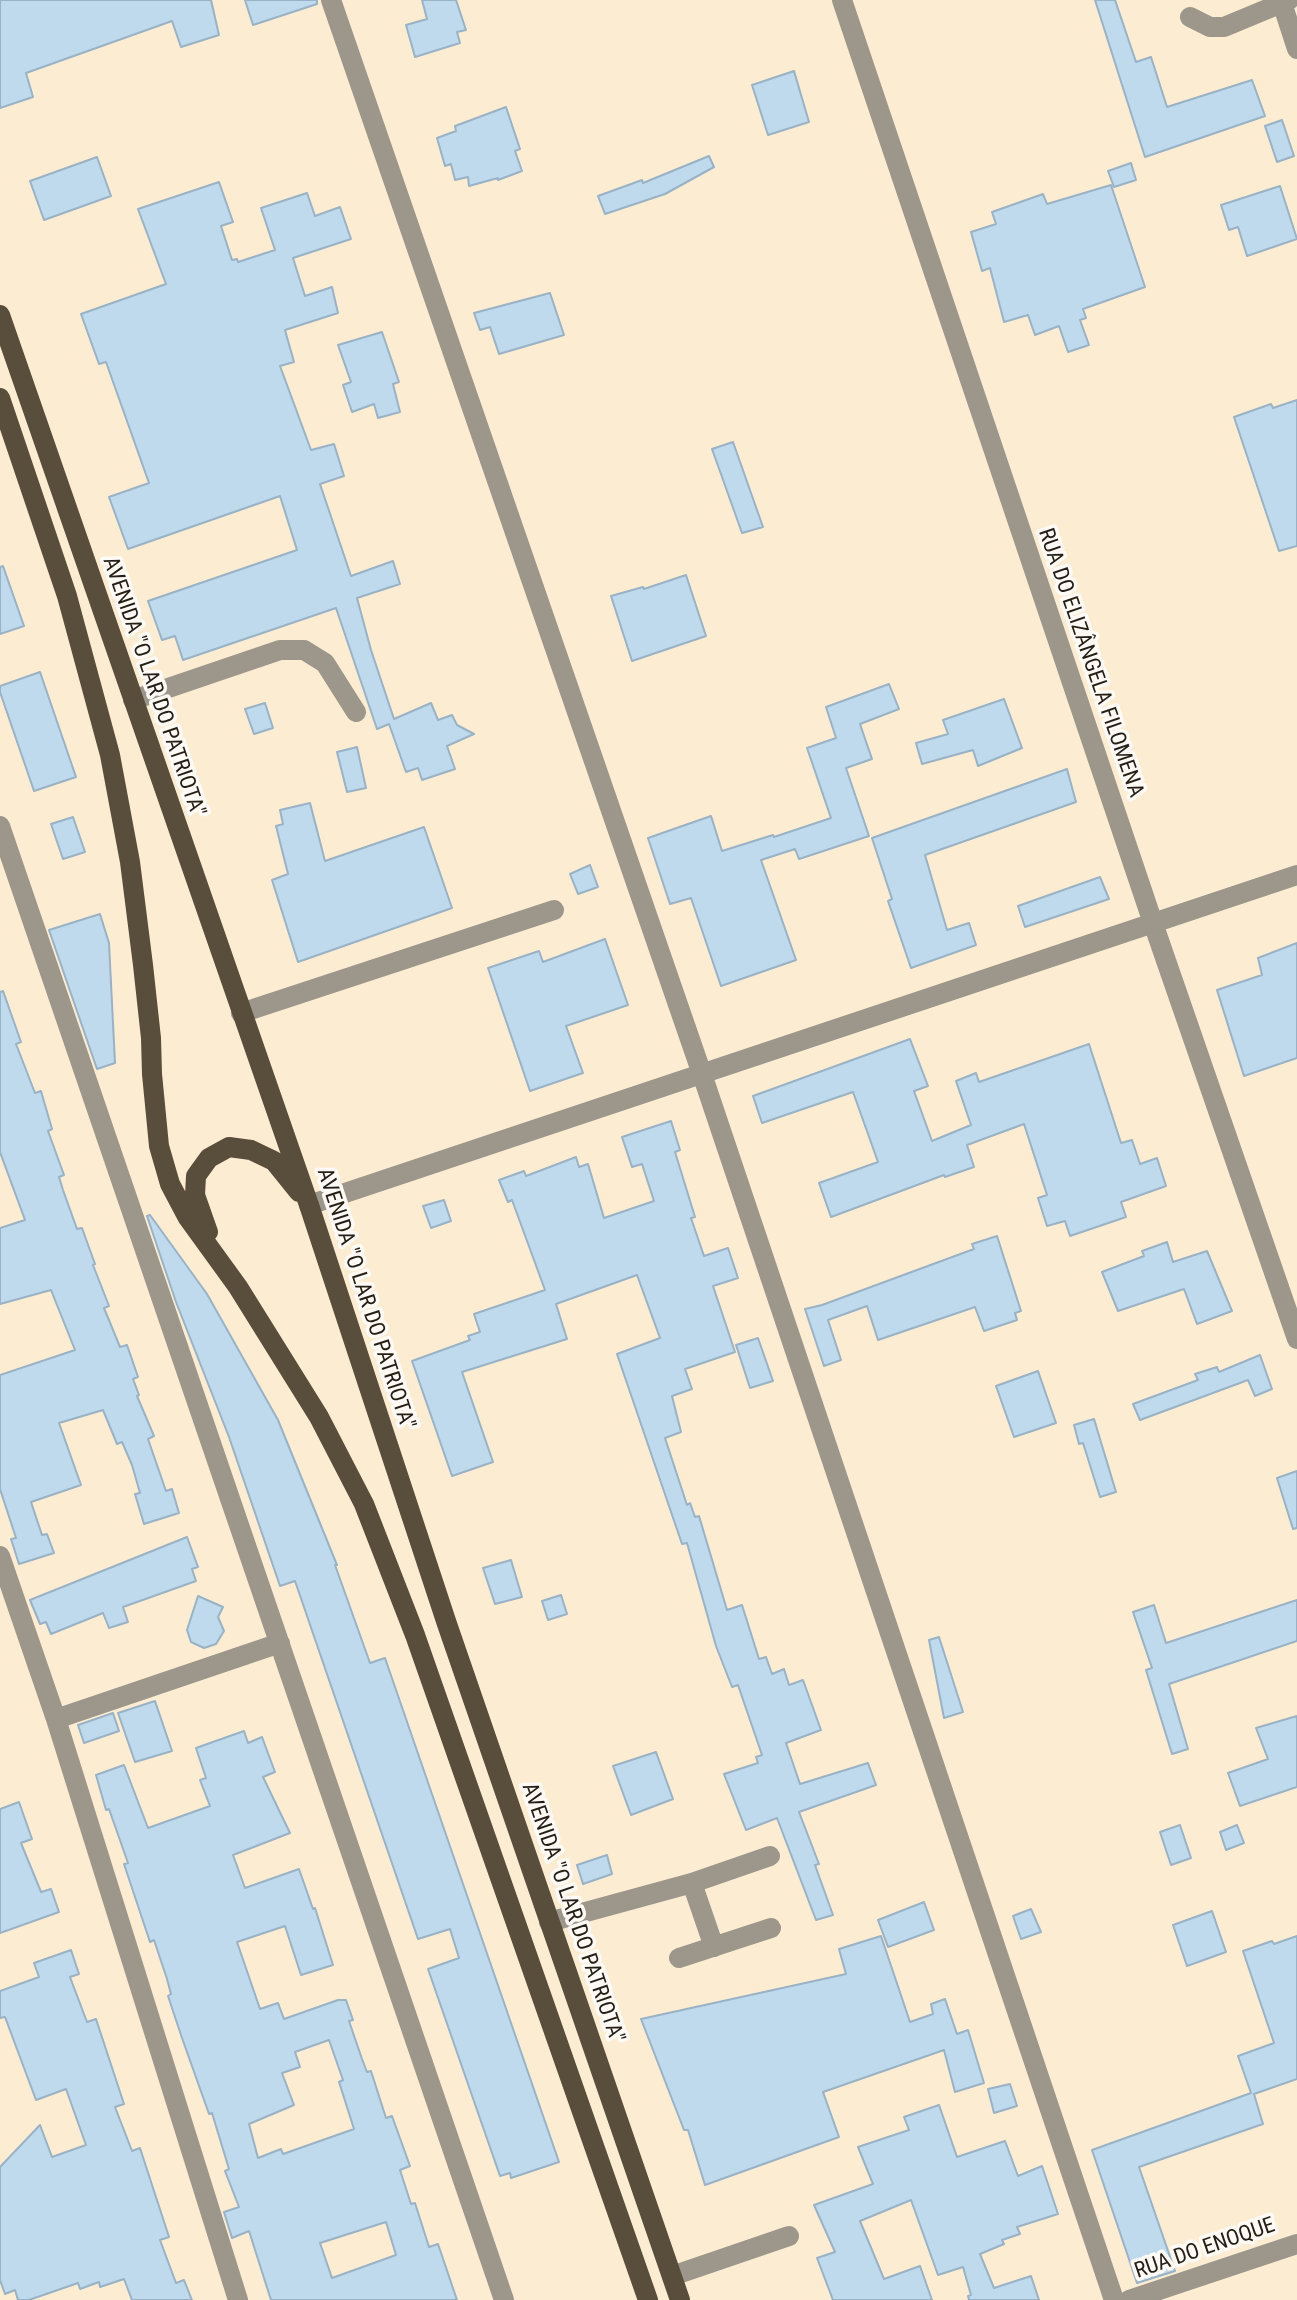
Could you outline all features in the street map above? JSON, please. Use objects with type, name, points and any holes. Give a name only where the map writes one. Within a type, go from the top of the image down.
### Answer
[{"type":"main road","name":"AVENIDA \"O LAR DO PATRIOTA\"","points":[[0,315],[309,1205],[447,1624],[680,2300]]},
{"type":"main road","points":[[0,398],[67,596],[110,755],[130,862],[151,1038],[159,1146],[170,1184],[188,1218],[238,1287]]},
{"type":"main road","points":[[309,1205],[274,1161],[251,1150],[229,1147],[209,1158],[196,1176],[195,1195],[202,1221],[238,1287],[319,1417],[364,1504],[415,1635],[648,2300]]},
{"type":"street","points":[[331,0],[702,1074],[1114,2300]]},
{"type":"street","name":"RUA DO ELIZÂNGELA FILOMENA","points":[[842,0],[1153,923],[1297,1339]]},
{"type":"street","points":[[1190,17],[1210,27],[1224,27],[1284,1],[1297,49]]},
{"type":"street","points":[[133,700],[280,650],[304,650],[325,663],[356,712]]},
{"type":"street","points":[[0,826],[504,2300]]},
{"type":"street","points":[[309,1205],[1297,875]]},
{"type":"street","points":[[241,1013],[554,910]]},
{"type":"street","points":[[0,1556],[56,1719],[238,2300]]},
{"type":"street","points":[[56,1719],[280,1643]]},
{"type":"street","points":[[549,1922],[692,1883],[770,1856]]},
{"type":"street","points":[[692,1883],[714,1947]]},
{"type":"street","points":[[679,1958],[771,1928]]},
{"type":"street","points":[[672,2276],[789,2236]]},
{"type":"street","name":"RUA DO ENOQUE","points":[[1129,2300],[1297,2244]]},
{"type":"building","points":[[0,0],[211,0],[219,35],[181,47],[172,21],[26,73],[33,97],[0,108]]},
{"type":"building","points":[[245,0],[317,0],[317,4],[253,25]]},
{"type":"building","points":[[422,0],[456,0],[466,30],[457,32],[460,43],[415,57],[406,25],[427,19]]},
{"type":"building","points":[[1095,0],[1115,0],[1136,62],[1151,57],[1167,107],[1252,80],[1265,116],[1145,157]]},
{"type":"building","points":[[794,71],[809,122],[768,135],[752,85]]},
{"type":"building","points":[[506,107],[520,149],[515,151],[522,171],[469,186],[468,177],[455,180],[451,164],[445,166],[437,138],[456,131],[455,126]]},
{"type":"building","points":[[1282,120],[1294,156],[1277,162],[1265,126]]},
{"type":"building","points":[[709,156],[714,167],[665,194],[605,214],[598,196],[642,180],[643,183]]},
{"type":"building","points":[[97,157],[111,196],[44,220],[30,181]]},
{"type":"building","points":[[1131,163],[1136,180],[1114,187],[1108,171]]},
{"type":"building","points":[[219,182],[233,222],[221,226],[232,260],[237,259],[238,262],[275,250],[261,208],[307,193],[315,216],[340,207],[351,239],[293,258],[305,296],[332,287],[338,313],[285,330],[294,362],[280,366],[311,450],[334,444],[344,476],[320,484],[351,576],[393,561],[400,584],[357,598],[394,719],[431,703],[438,720],[452,715],[457,725],[474,734],[447,746],[455,769],[422,780],[418,768],[406,772],[389,724],[377,729],[336,608],[183,660],[175,636],[162,640],[148,601],[297,550],[280,496],[128,549],[109,497],[149,483],[106,362],[99,364],[81,314],[166,284],[138,209]]},
{"type":"building","points":[[1111,185],[1145,287],[1083,309],[1086,318],[1080,320],[1089,345],[1068,352],[1059,326],[1035,335],[1028,315],[1004,322],[990,268],[982,271],[971,232],[996,224],[992,212],[1043,194],[1047,204]]},
{"type":"building","points":[[1280,186],[1297,239],[1247,256],[1238,227],[1229,230],[1221,205]]},
{"type":"building","points":[[550,293],[564,335],[499,354],[490,327],[480,330],[474,313]]},
{"type":"building","points":[[382,332],[399,382],[393,384],[400,412],[378,418],[374,404],[352,412],[343,385],[351,382],[338,345]]},
{"type":"building","points":[[1297,400],[1297,546],[1279,551],[1234,417],[1271,404],[1273,408]]},
{"type":"building","points":[[733,442],[763,527],[742,533],[712,449]]},
{"type":"building","points":[[3,566],[24,626],[0,634],[0,567]]},
{"type":"building","points":[[686,575],[706,636],[632,661],[611,596]]},
{"type":"building","points":[[40,672],[76,777],[34,791],[0,686]]},
{"type":"building","points":[[889,684],[899,709],[860,724],[872,759],[846,768],[869,836],[799,859],[795,849],[761,860],[796,960],[721,986],[691,898],[670,904],[648,838],[711,816],[722,851],[831,818],[807,748],[836,738],[826,707]]},
{"type":"building","points":[[1004,699],[1022,748],[978,766],[973,750],[922,764],[916,743],[948,734],[943,720]]},
{"type":"building","points":[[265,703],[273,728],[254,734],[245,709]]},
{"type":"building","points":[[357,747],[366,788],[347,792],[337,752]]},
{"type":"building","points":[[1067,769],[1076,802],[925,855],[947,930],[969,923],[976,945],[911,968],[888,901],[892,899],[872,838]]},
{"type":"building","points":[[310,803],[325,861],[424,827],[452,908],[298,962],[272,880],[288,874],[276,826],[283,824],[280,810]]},
{"type":"building","points":[[73,817],[85,852],[63,859],[51,824]]},
{"type":"building","points":[[590,865],[598,887],[578,894],[570,874]]},
{"type":"building","points":[[1100,877],[1109,899],[1025,927],[1018,906]]},
{"type":"building","points":[[100,914],[109,943],[115,1063],[97,1069],[49,930]]},
{"type":"building","points":[[605,939],[628,1005],[566,1026],[583,1073],[530,1091],[488,968],[539,951],[543,962]]},
{"type":"building","points":[[1297,943],[1297,1058],[1244,1076],[1217,990],[1262,975],[1258,958]]},
{"type":"building","points":[[3,991],[21,1042],[16,1044],[35,1093],[41,1091],[52,1129],[48,1131],[64,1175],[59,1177],[63,1190],[77,1229],[82,1228],[109,1306],[104,1308],[120,1347],[127,1345],[138,1377],[133,1379],[137,1396],[154,1436],[148,1439],[166,1491],[172,1489],[179,1513],[144,1524],[135,1494],[140,1493],[132,1465],[122,1442],[117,1444],[103,1410],[59,1423],[81,1485],[31,1502],[42,1535],[47,1534],[54,1553],[19,1564],[11,1539],[16,1538],[0,1489],[0,1375],[75,1350],[51,1290],[0,1304],[0,1228],[25,1220],[0,1152],[0,992]]},
{"type":"building","points":[[910,1039],[928,1086],[914,1091],[932,1141],[971,1125],[956,1081],[976,1073],[979,1082],[1089,1044],[1121,1143],[1132,1140],[1140,1164],[1157,1158],[1166,1186],[1121,1202],[1126,1217],[1070,1236],[1065,1221],[1047,1226],[1038,1198],[1047,1195],[1024,1124],[967,1145],[974,1167],[831,1217],[819,1183],[878,1162],[853,1092],[762,1123],[753,1096]]},
{"type":"building","points":[[671,1121],[680,1150],[675,1152],[695,1217],[691,1218],[704,1256],[728,1248],[738,1278],[713,1286],[735,1352],[685,1369],[692,1389],[672,1396],[681,1432],[665,1438],[687,1505],[690,1503],[695,1517],[699,1516],[727,1610],[742,1605],[759,1659],[766,1657],[772,1674],[784,1669],[789,1685],[803,1680],[821,1730],[786,1743],[800,1784],[868,1763],[876,1785],[799,1812],[819,1864],[815,1865],[833,1915],[816,1920],[777,1818],[746,1830],[724,1774],[758,1763],[756,1757],[762,1755],[738,1685],[732,1687],[716,1646],[687,1543],[682,1544],[617,1354],[660,1338],[637,1275],[556,1304],[567,1339],[462,1372],[493,1462],[452,1476],[412,1361],[470,1340],[468,1336],[480,1332],[474,1314],[545,1290],[512,1200],[508,1202],[499,1180],[524,1171],[526,1176],[576,1157],[579,1167],[588,1164],[604,1218],[654,1201],[642,1164],[632,1167],[622,1137]]},
{"type":"building","points":[[444,1200],[451,1221],[431,1228],[423,1206]]},
{"type":"building","points":[[150,1215],[207,1294],[278,1420],[337,1565],[370,1663],[385,1658],[559,2162],[511,2178],[510,2173],[500,2176],[428,1969],[459,1958],[450,1929],[418,1939],[295,1581],[280,1586],[229,1437],[176,1302],[147,1216]]},
{"type":"building","points":[[997,1236],[1021,1311],[1015,1313],[1017,1320],[984,1331],[975,1307],[878,1340],[867,1306],[828,1320],[841,1360],[824,1366],[805,1309],[974,1249],[972,1244]]},
{"type":"building","points":[[1167,1242],[1173,1262],[1207,1251],[1232,1311],[1197,1324],[1184,1289],[1118,1311],[1102,1272],[1144,1256],[1142,1251]]},
{"type":"building","points":[[758,1338],[773,1381],[750,1388],[736,1345]]},
{"type":"building","points":[[1260,1355],[1272,1389],[1255,1396],[1248,1380],[1140,1420],[1133,1404],[1198,1380],[1195,1374],[1217,1367],[1219,1372]]},
{"type":"building","points":[[1038,1371],[1056,1423],[1014,1437],[996,1386]]},
{"type":"building","points":[[1094,1419],[1116,1492],[1100,1497],[1074,1425]]},
{"type":"building","points":[[1297,1471],[1297,1528],[1293,1529],[1277,1478]]},
{"type":"building","points":[[187,1537],[198,1567],[192,1569],[196,1581],[123,1607],[128,1622],[109,1628],[103,1613],[51,1634],[46,1622],[40,1624],[30,1600]]},
{"type":"building","points":[[511,1560],[522,1597],[495,1604],[483,1568]]},
{"type":"building","points":[[561,1595],[567,1614],[548,1620],[542,1601]]},
{"type":"building","points":[[198,1596],[223,1607],[218,1617],[224,1631],[216,1644],[204,1648],[191,1642],[187,1630]]},
{"type":"building","points":[[1297,1600],[1297,1641],[1169,1684],[1188,1749],[1172,1754],[1146,1670],[1152,1668],[1133,1612],[1154,1605],[1166,1643]]},
{"type":"building","points":[[939,1637],[963,1712],[944,1718],[929,1640]]},
{"type":"building","points":[[155,1701],[172,1751],[135,1762],[118,1713]]},
{"type":"building","points":[[113,1713],[119,1731],[84,1743],[78,1725]]},
{"type":"building","points":[[1297,1716],[1297,1787],[1240,1806],[1228,1773],[1268,1759],[1256,1728]]},
{"type":"building","points":[[244,1731],[248,1743],[262,1737],[275,1772],[263,1777],[290,1833],[233,1855],[245,1888],[299,1869],[333,1965],[301,1975],[285,1926],[237,1942],[260,2009],[278,2003],[284,2019],[346,2000],[353,2020],[349,2021],[367,2072],[371,2071],[386,2118],[392,2116],[410,2166],[400,2170],[411,2204],[415,2203],[429,2247],[438,2244],[457,2300],[271,2300],[249,2231],[232,2238],[224,2212],[239,2207],[225,2171],[229,2169],[212,2113],[209,2114],[182,2038],[168,1996],[171,1994],[167,1979],[154,1940],[150,1942],[124,1864],[128,1863],[109,1809],[106,1810],[96,1775],[124,1765],[148,1828],[210,1806],[200,1780],[206,1778],[196,1748]],"holes":[[[329,2040],[343,2080],[339,2082],[354,2129],[283,2154],[281,2149],[258,2158],[249,2124],[294,2105],[282,2073],[300,2067],[295,2052]],[[386,2222],[396,2255],[332,2278],[320,2243]]]},
{"type":"building","points":[[656,1752],[673,1799],[631,1815],[613,1766]]},
{"type":"building","points":[[19,1802],[32,1839],[21,1843],[41,1892],[51,1889],[59,1912],[0,1933],[0,1809]]},
{"type":"building","points":[[1180,1825],[1191,1858],[1171,1865],[1160,1832]]},
{"type":"building","points":[[1237,1825],[1244,1843],[1226,1850],[1220,1832]]},
{"type":"building","points":[[607,1855],[612,1874],[583,1884],[577,1865]]},
{"type":"building","points":[[924,1902],[934,1930],[888,1947],[878,1920]]},
{"type":"building","points":[[1031,1909],[1041,1932],[1021,1939],[1013,1916]]},
{"type":"building","points":[[1212,1911],[1226,1952],[1187,1966],[1173,1925]]},
{"type":"building","points":[[881,1936],[910,2022],[933,2014],[931,2004],[945,1999],[957,2034],[968,2030],[984,2083],[955,2092],[944,2050],[823,2092],[839,2137],[705,2185],[688,2130],[684,2130],[641,2019],[846,1974],[839,1949]]},
{"type":"building","points":[[1297,1936],[1297,2079],[1254,2094],[1263,2124],[1139,2167],[1175,2271],[1137,2283],[1092,2150],[1251,2093],[1238,2056],[1274,2043],[1243,1951]]},
{"type":"building","points":[[71,1950],[79,1974],[70,1977],[87,2022],[96,2019],[124,2104],[115,2107],[132,2151],[140,2148],[169,2237],[160,2240],[176,2283],[184,2280],[192,2300],[132,2300],[124,2279],[100,2287],[99,2282],[80,2289],[78,2283],[29,2300],[18,2300],[15,2290],[5,2294],[0,2280],[0,2167],[40,2125],[52,2157],[86,2145],[66,2089],[36,2100],[5,2017],[0,2018],[0,1991],[39,1977],[34,1963]]},
{"type":"building","points":[[1010,2084],[1017,2106],[994,2113],[988,2089]]},
{"type":"building","points":[[939,2105],[957,2157],[1005,2141],[1018,2176],[1042,2166],[1058,2214],[1017,2227],[1020,2234],[1002,2240],[1004,2244],[980,2254],[994,2288],[1031,2276],[1039,2300],[969,2300],[968,2296],[971,2295],[963,2267],[938,2275],[911,2200],[860,2221],[884,2279],[920,2266],[932,2300],[833,2300],[817,2258],[835,2252],[814,2205],[873,2184],[858,2147],[909,2130],[904,2117]]}]
